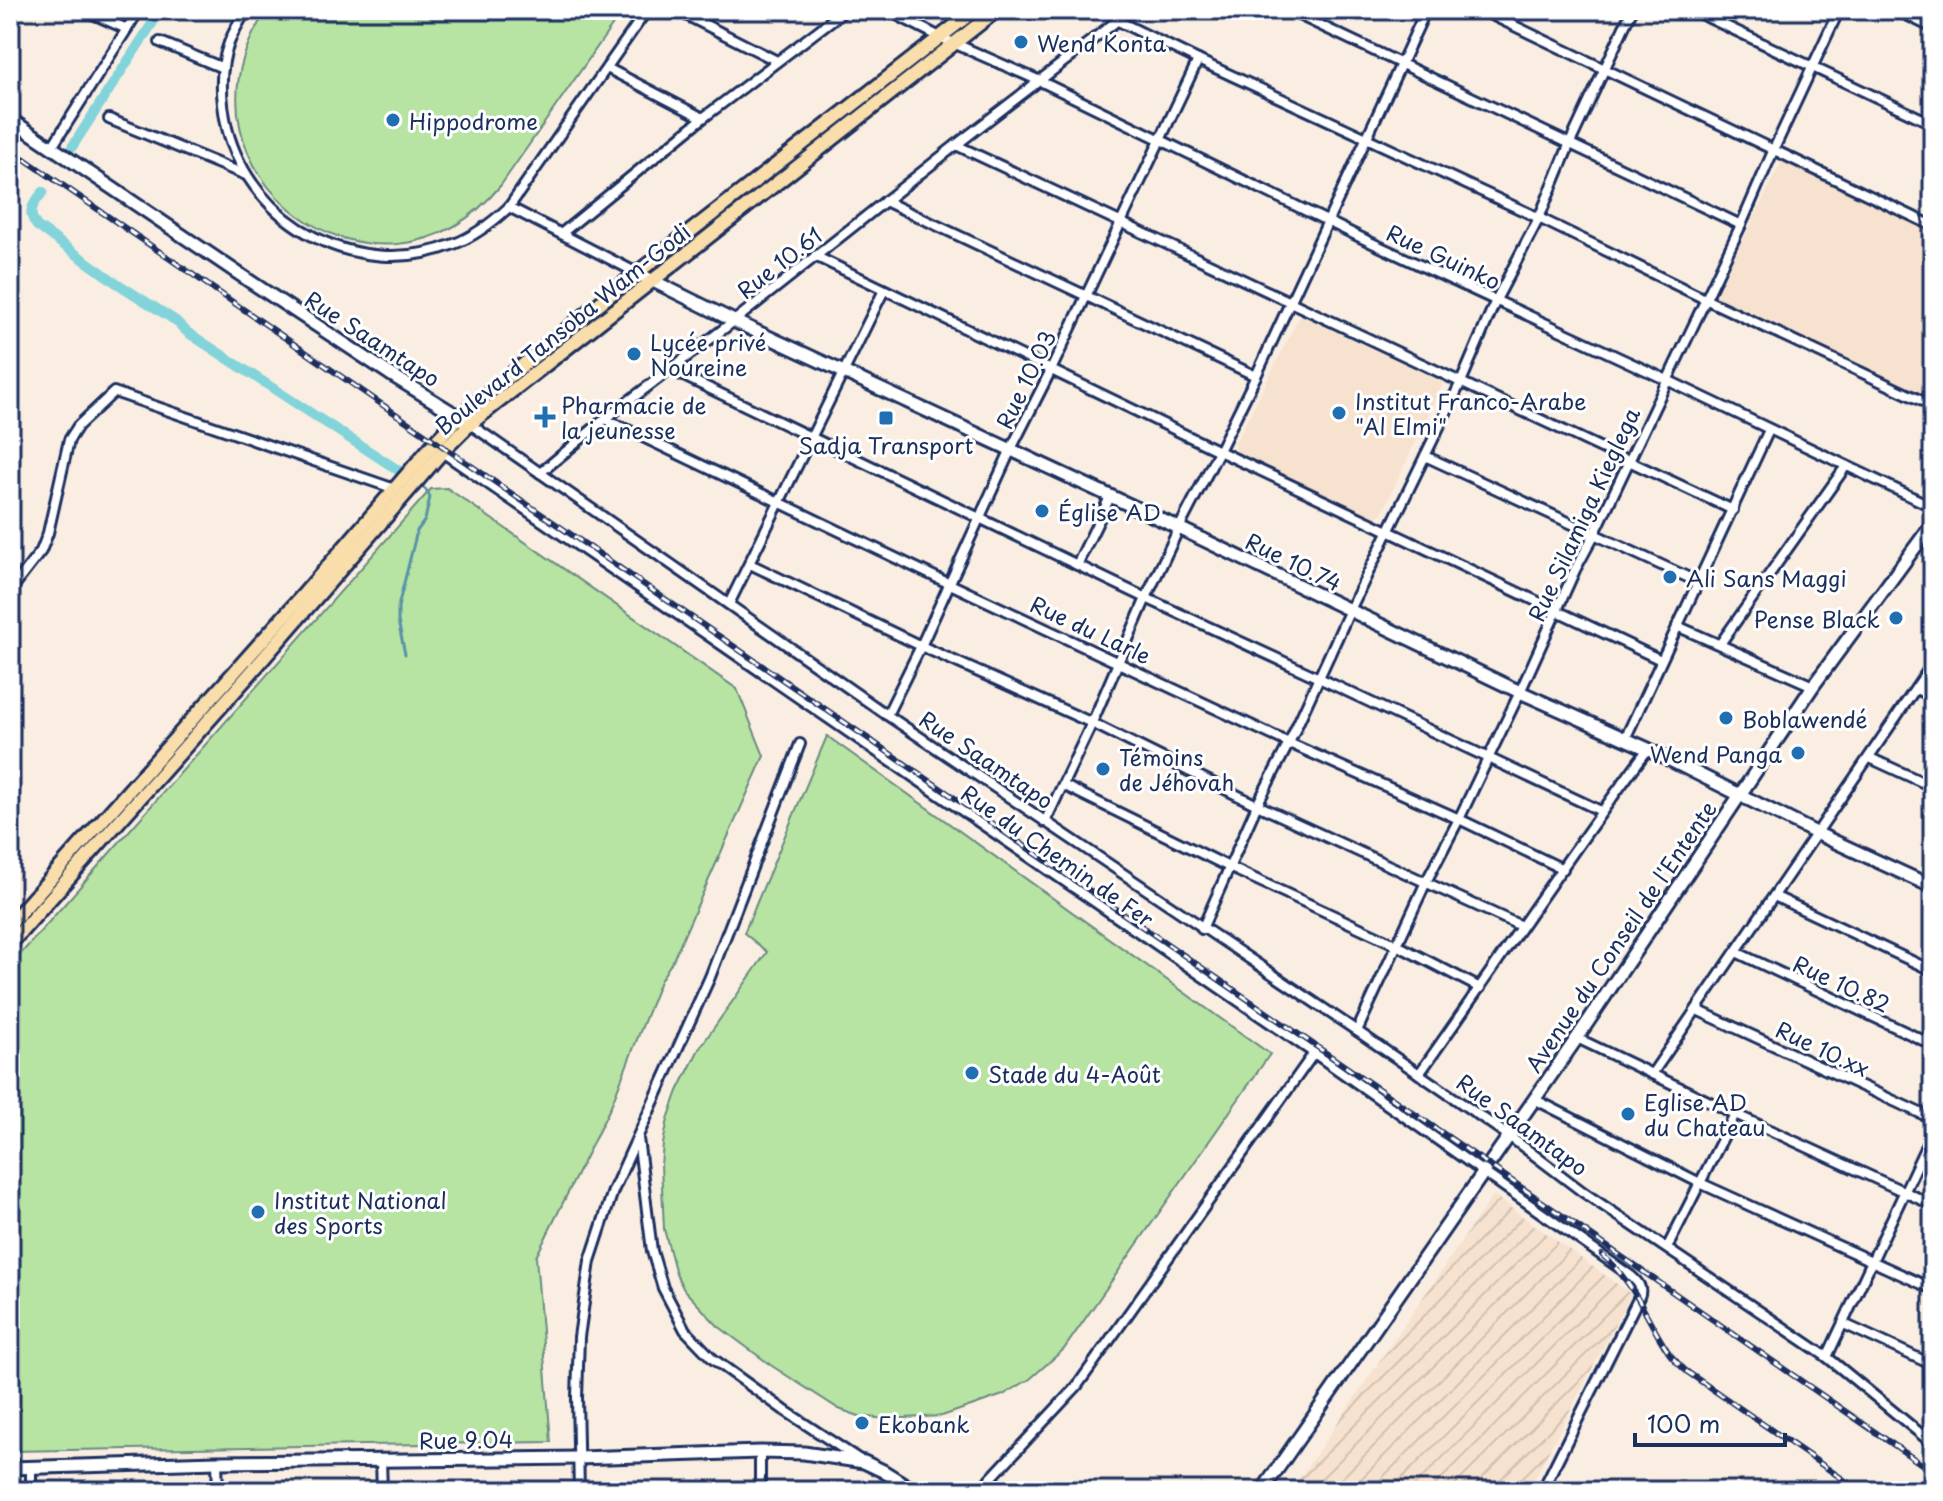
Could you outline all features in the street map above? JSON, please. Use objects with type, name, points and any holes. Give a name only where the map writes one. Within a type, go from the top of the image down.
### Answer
[{"type":"main road","name":"Boulevard Tansoba Wam-Godi","points":[[10,944],[249,675],[442,452],[465,420],[637,273],[975,10]]},
{"type":"main road","name":"Boulevard Tansoba Wam-Godi","points":[[10,924],[436,441],[651,280],[997,10]]},
{"type":"main road","name":"Rue Saamtapo","points":[[10,119],[276,299],[465,420]]},
{"type":"main road","name":"Rue 10.74","points":[[637,273],[1111,495],[1520,692],[1648,749],[1738,796],[1933,887]]},
{"type":"main road","name":"Avenue du Conseil de l'Entente","points":[[1262,1491],[1577,1038],[1813,686],[1933,523]]},
{"type":"main road","name":"Rue 9.04","points":[[10,1468],[760,1452],[813,1454],[864,1462],[915,1491]]},
{"type":"street","points":[[84,10],[127,29]]},
{"type":"street","points":[[52,147],[139,10]]},
{"type":"street","points":[[246,10],[229,42],[222,91],[226,123],[247,175],[273,208],[298,229],[327,244],[375,256],[408,256],[448,246],[484,228],[509,207],[647,10]]},
{"type":"street","points":[[676,10],[777,61]]},
{"type":"street","points":[[562,233],[703,118],[845,10]]},
{"type":"street","name":"Rue Guinko","points":[[887,10],[1933,507]]},
{"type":"street","name":"Rue 10.61","points":[[540,473],[605,419],[1131,10]]},
{"type":"street","points":[[1288,10],[1741,225]]},
{"type":"street","points":[[1045,822],[1146,598],[1256,376],[1426,10]]},
{"type":"street","points":[[1481,10],[1933,226]]},
{"type":"street","points":[[1202,929],[1257,805],[1461,382],[1496,300],[1539,218],[1632,10]]},
{"type":"street","points":[[1692,10],[1933,124]]},
{"type":"street","name":"Rue Silamiga Kieglega","points":[[1357,1031],[1741,225],[1839,10]]},
{"type":"street","points":[[1896,10],[1933,28]]},
{"type":"street","points":[[1118,21],[1933,406]]},
{"type":"street","points":[[160,42],[223,68]]},
{"type":"street","name":"Rue 10.03","points":[[887,715],[1198,60]]},
{"type":"street","points":[[607,68],[703,118]]},
{"type":"street","points":[[109,119],[247,175]]},
{"type":"street","points":[[956,145],[1733,510]]},
{"type":"street","points":[[885,201],[1256,376]]},
{"type":"street","points":[[509,207],[637,273]]},
{"type":"street","points":[[815,256],[1661,660]]},
{"type":"street","points":[[729,604],[884,290]]},
{"type":"street","points":[[671,370],[1146,598],[1601,811]]},
{"type":"street","points":[[10,591],[41,551],[69,440],[78,426],[114,392],[395,489]]},
{"type":"street","name":"Rue du Larle","points":[[605,419],[950,584],[1563,869]]},
{"type":"street","name":"Rue Saamtapo","points":[[465,420],[887,715],[1357,1031],[1509,1136],[1583,1192],[1827,1357],[1933,1444]]},
{"type":"street","points":[[1625,739],[1769,430]]},
{"type":"street","name":"Rue du Chemin de Fer","points":[[442,452],[1314,1053],[1631,1276],[1640,1287],[1639,1297],[1542,1491]]},
{"type":"street","points":[[1425,456],[1698,582]]},
{"type":"street","points":[[1720,644],[1846,466]]},
{"type":"street","points":[[1077,565],[1111,495]]},
{"type":"street","points":[[750,564],[1092,723],[1257,805],[1521,926]]},
{"type":"street","points":[[1677,626],[1813,686]]},
{"type":"street","points":[[1652,1074],[1933,663]]},
{"type":"street","points":[[1916,689],[1933,697]]},
{"type":"street","points":[[579,1491],[579,1337],[590,1261],[613,1191],[710,977],[800,744]]},
{"type":"street","points":[[1419,1074],[1601,811],[1648,749]]},
{"type":"street","points":[[1870,758],[1933,787]]},
{"type":"street","points":[[1063,785],[1480,988]]},
{"type":"street","points":[[1774,896],[1933,971]]},
{"type":"street","name":"Rue 10.82","points":[[1736,952],[1933,1045]]},
{"type":"street","name":"Rue 10.xx","points":[[1697,1010],[1933,1119]]},
{"type":"street","points":[[1577,1038],[1933,1205]]},
{"type":"street","points":[[979,1491],[1077,1386],[1314,1053]]},
{"type":"street","points":[[1534,1099],[1700,1183],[1933,1289]]},
{"type":"street","points":[[1667,1248],[1735,1114]]},
{"type":"street","points":[[1827,1357],[1933,1131]]},
{"type":"street","points":[[637,1137],[652,1251],[663,1288],[685,1330],[713,1359],[864,1462]]},
{"type":"street","points":[[1844,1324],[1933,1365]]},
{"type":"street","points":[[760,1452],[760,1491]]},
{"type":"street","points":[[381,1460],[382,1491]]},
{"type":"street","points":[[217,1462],[218,1491]]},
{"type":"street","points":[[31,1468],[31,1491]]},
{"type":"shaded area","points":[[1783,159],[1933,230],[1933,399],[1715,297]]},
{"type":"shaded area","name":"Institut Franco-Arabe \"Al Elmi\"","points":[[1300,315],[1443,383],[1382,513],[1375,518],[1237,452],[1235,444]]},
{"type":"shaded area","points":[[1493,1195],[1631,1294],[1528,1491],[1291,1491]]},
{"type":"green space","name":"Hippodrome","points":[[267,10],[623,10],[501,185],[451,227],[398,244],[344,238],[297,214],[261,176],[240,126],[240,70]]},
{"type":"green space","points":[[447,488],[737,689],[764,756],[673,960],[660,981],[610,1108],[536,1257],[551,1442],[10,1451],[10,966],[431,489]]},
{"type":"green space","name":"Stade du 4-Août","points":[[827,736],[1270,1054],[1064,1349],[1030,1379],[1003,1395],[942,1416],[886,1419],[859,1416],[839,1409],[772,1366],[718,1326],[684,1290],[676,1274],[664,1229],[661,1165],[668,1119],[699,1049],[767,952],[744,933]]},
{"type":"waterway","points":[[72,147],[161,10]]},
{"type":"waterway","points":[[43,192],[32,208],[37,226],[176,321],[187,332],[401,472]]},
{"type":"waterway","points":[[405,654],[398,607],[417,531],[425,520],[430,497],[422,486]]},
{"type":"railway","points":[[10,149],[1933,1472]]},
{"type":"railway","points":[[1602,1255],[1623,1277],[1669,1353],[1686,1371],[1860,1491]]},
{"type":"place","name":"Wend Konta","points":[[1021,42]]},
{"type":"place","name":"Hippodrome","points":[[393,120]]},
{"type":"place","name":"Lycée privé Noureine","points":[[634,354]]},
{"type":"place","name":"Institut Franco-Arabe \"Al Elmi\"","points":[[1339,413]]},
{"type":"place","name":"Pharmacie de la jeunesse","points":[[545,417]]},
{"type":"place","name":"Sadja Transport","points":[[886,418]]},
{"type":"place","name":"Église AD","points":[[1042,511]]},
{"type":"place","name":"Ali Sans Maggi","points":[[1670,577]]},
{"type":"place","name":"Pense Black","points":[[1896,618]]},
{"type":"place","name":"Boblawendé","points":[[1726,718]]},
{"type":"place","name":"Wend Panga","points":[[1798,753]]},
{"type":"place","name":"Témoins de Jéhovah","points":[[1103,769]]},
{"type":"place","name":"Stade du 4-Août","points":[[972,1073]]},
{"type":"place","name":"Eglise AD du Chateau","points":[[1628,1114]]},
{"type":"place","name":"Institut National des Sports","points":[[258,1212]]},
{"type":"place","name":"Ekobank","points":[[862,1423]]}]
